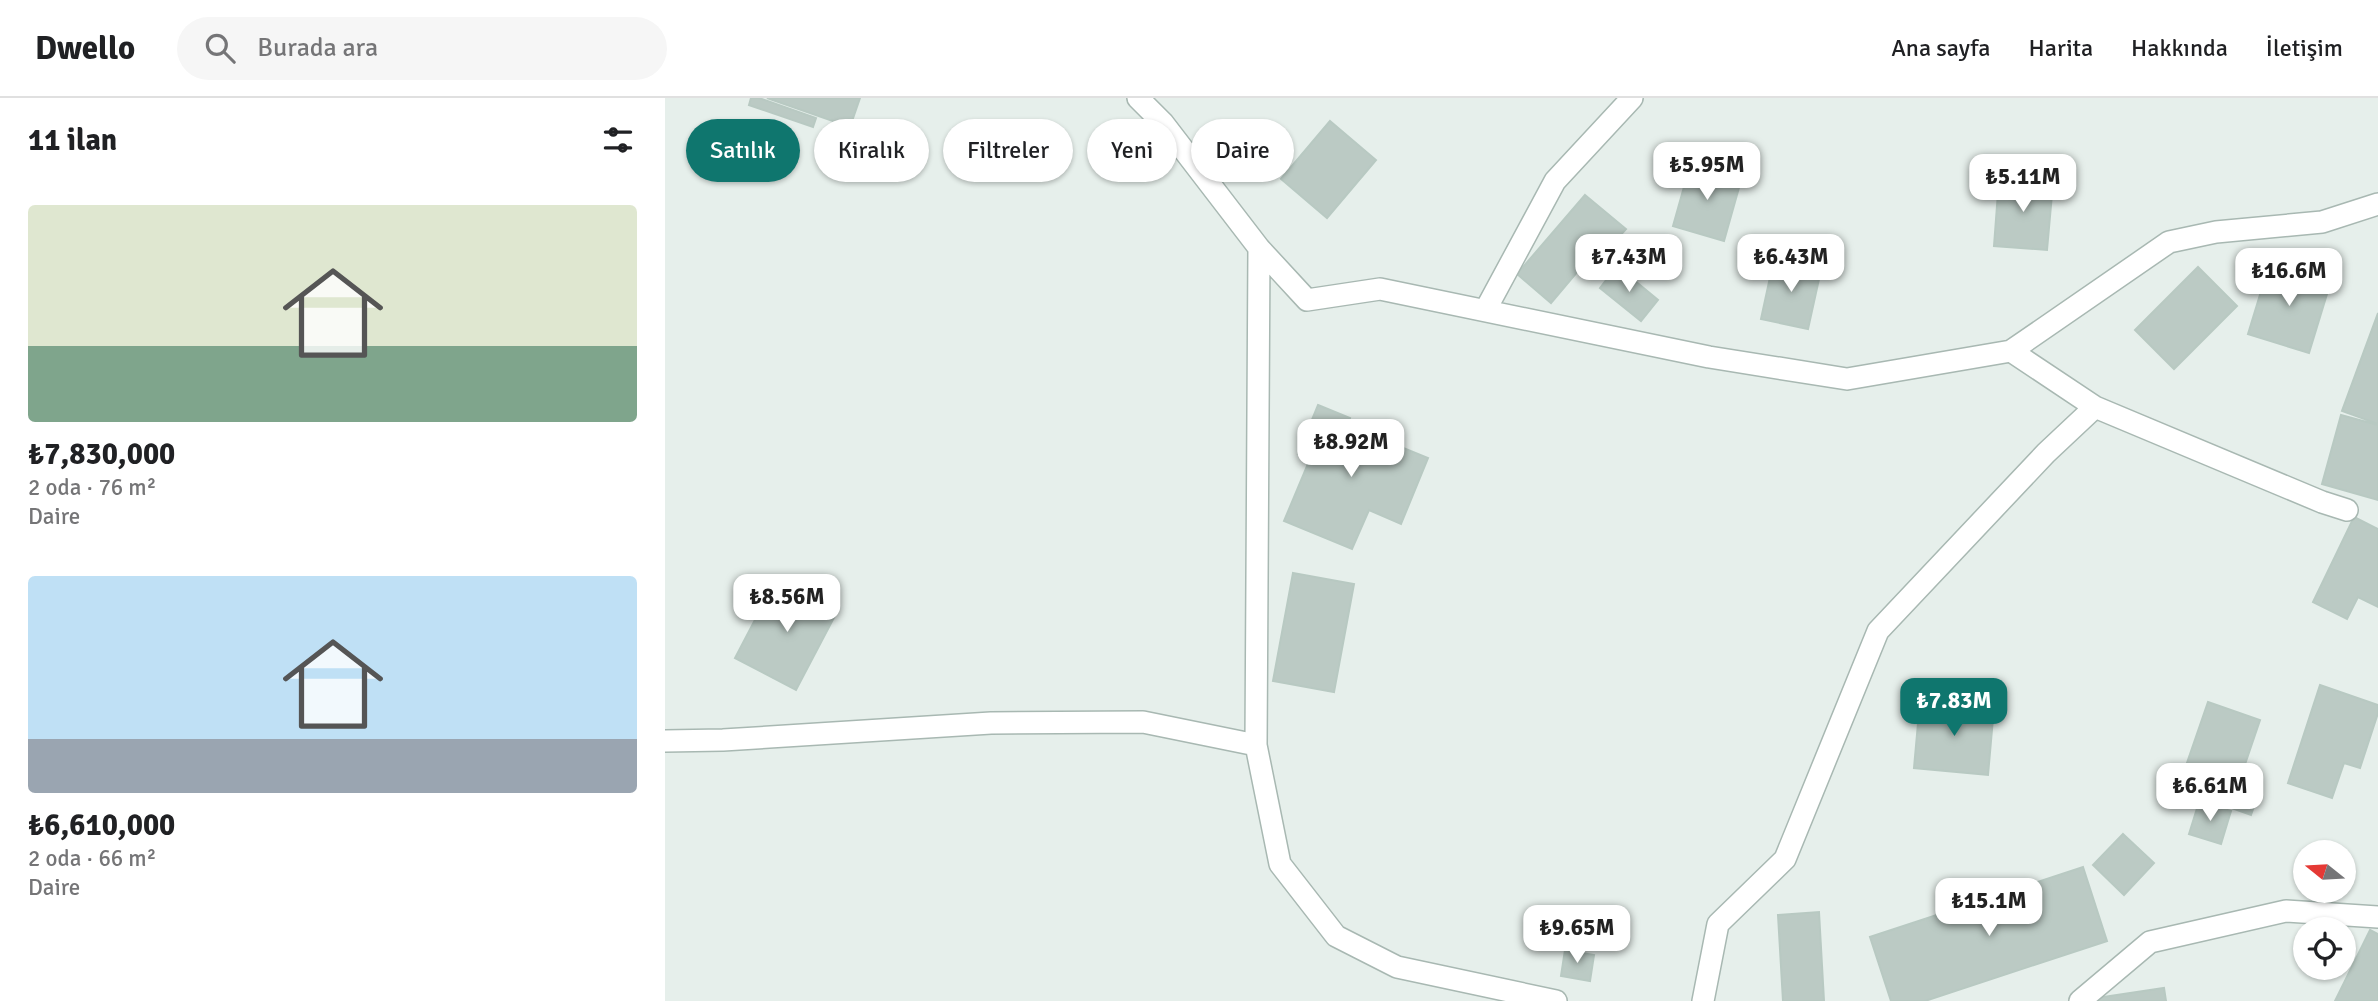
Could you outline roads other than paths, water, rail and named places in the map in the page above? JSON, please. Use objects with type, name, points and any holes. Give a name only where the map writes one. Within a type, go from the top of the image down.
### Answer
[{"type":"street","points":[[1139,98],[1163,123],[1259,248],[1307,300],[1380,289],[1709,356],[1847,379],[2011,352],[2169,242],[2216,232],[2322,222],[2378,204]]},
{"type":"street","points":[[1486,309],[1555,181],[1632,98]]},
{"type":"street","points":[[1259,248],[1255,744],[1280,864],[1336,936],[1397,967],[1556,1001]]},
{"type":"street","points":[[2011,352],[2095,407],[2347,510]]},
{"type":"street","points":[[1703,1001],[1718,924],[1785,859],[1878,631],[2046,453],[2095,407]]},
{"type":"street","points":[[665,741],[723,740],[991,723],[1143,722],[1255,744]]},
{"type":"street","points":[[2080,1001],[2150,942],[2286,911],[2378,917]]}]
